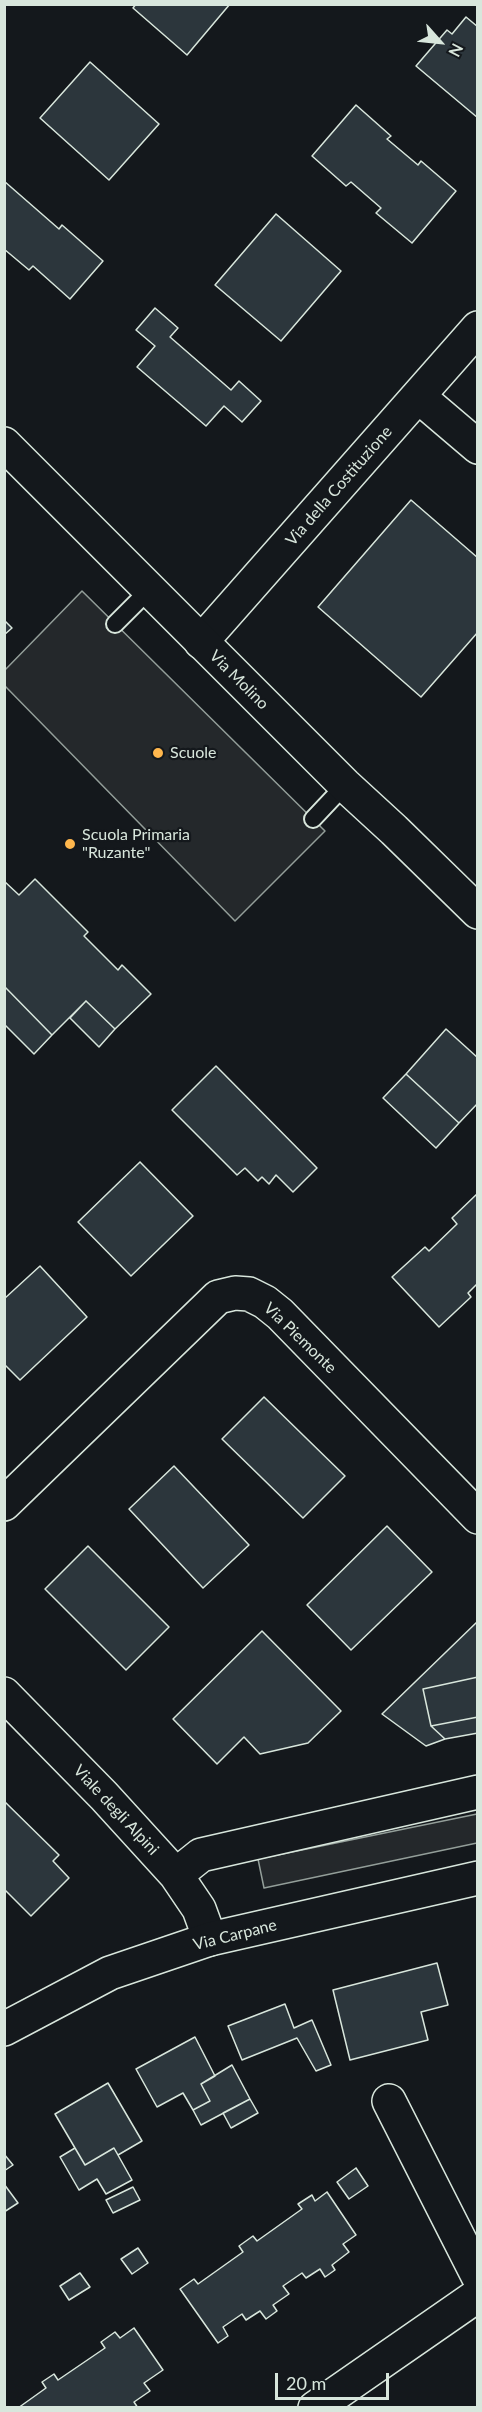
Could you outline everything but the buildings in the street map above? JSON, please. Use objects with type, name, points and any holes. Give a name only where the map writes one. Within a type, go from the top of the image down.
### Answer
[{"type":"street","name":"Via della Costituzione","points":[[201,642],[477,328]]},
{"type":"street","points":[[418,396],[477,447]]},
{"type":"street","name":"Via Molino","points":[[4,444],[345,785],[477,912]]},
{"type":"street","name":"Via Piemonte","points":[[4,1504],[218,1297],[235,1293],[257,1298],[280,1314],[477,1517]]},
{"type":"street","name":"Viale degli Alpini","points":[[4,1694],[104,1796],[176,1875],[199,1909],[210,1939]]},
{"type":"street","points":[[176,1875],[201,1855],[477,1792]]},
{"type":"street","name":"Via Carpane","points":[[4,2029],[110,1973],[210,1939],[477,1878]]},
{"type":"street","points":[[389,2101],[477,2276]]},
{"type":"street","points":[[315,2408],[477,2295]]},
{"type":"lane","points":[[115,624],[149,590]]},
{"type":"lane","points":[[313,819],[345,785]]},
{"type":"shaded area","name":"Scuole","points":[[82,591],[325,831],[235,921],[5,686],[4,671]]},
{"type":"shaded area","points":[[477,1814],[477,1843],[264,1888],[258,1859]]},
{"type":"place","name":"Scuole","points":[[158,753]]},
{"type":"place","name":"Scuola Primaria \"Ruzante\"","points":[[70,844]]}]
